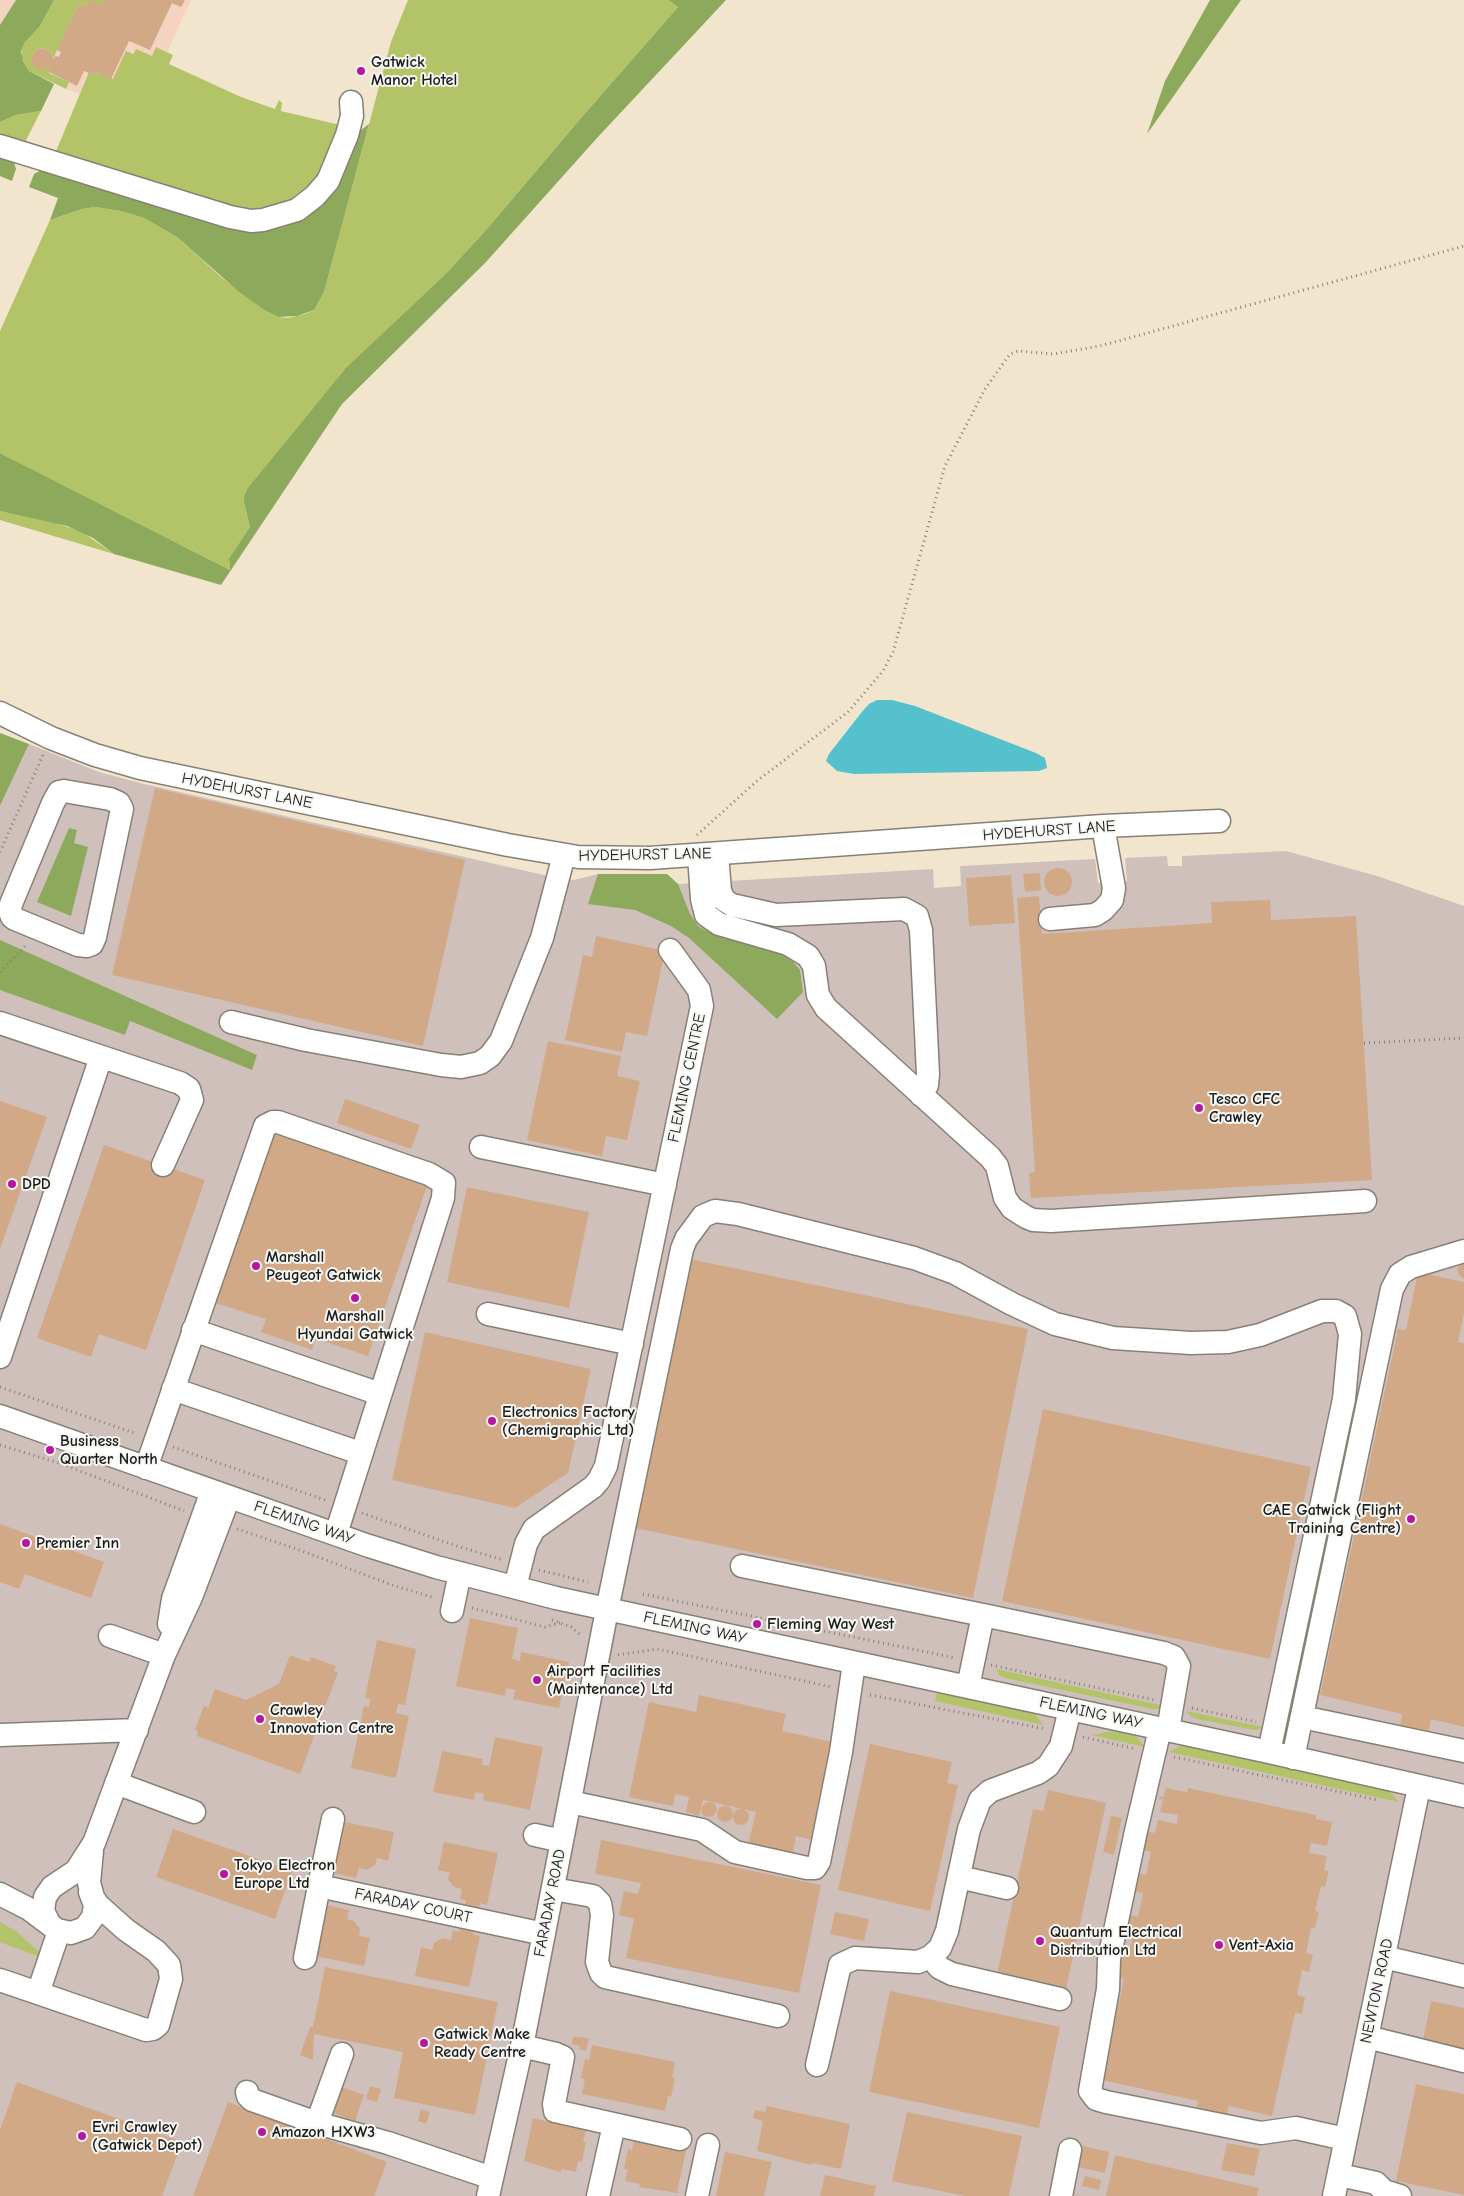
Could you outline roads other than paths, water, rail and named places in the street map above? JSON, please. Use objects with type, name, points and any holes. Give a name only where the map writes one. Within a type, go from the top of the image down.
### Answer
[{"type":"street","points":[[0,146],[230,217],[251,221],[263,220],[297,210],[315,196],[328,181],[347,135],[352,116],[351,102]]},
{"type":"street","name":"HYDEHURST LANE","points":[[0,713],[50,738],[120,763],[162,774],[564,855],[609,859],[708,855],[1103,826],[1218,821]]},
{"type":"street","points":[[110,799],[120,763]]},
{"type":"street","points":[[62,791],[69,791],[110,799],[119,803],[122,813],[94,941],[90,945],[82,946],[12,917],[10,908],[57,795],[62,791]]},
{"type":"street","points":[[1050,919],[1095,915],[1107,907],[1112,900],[1114,888],[1103,826]]},
{"type":"street","points":[[231,1022],[306,1040],[441,1065],[461,1067],[480,1062],[490,1056],[501,1041],[547,924],[564,855]]},
{"type":"street","points":[[708,855],[724,900],[732,905],[776,915],[904,909],[917,916],[920,930],[928,1074],[926,1089],[921,1095]]},
{"type":"street","points":[[708,855],[702,899],[706,914],[719,924],[788,944],[808,956],[814,966],[818,995],[826,1008],[994,1161],[1008,1203],[1018,1212],[1033,1220],[1051,1221],[1366,1201]]},
{"type":"street","name":"FLEMING CENTRE","points":[[515,1587],[526,1544],[534,1529],[593,1487],[604,1471],[632,1344],[702,1000],[695,982],[670,950]]},
{"type":"street","points":[[0,1023],[180,1083],[190,1089],[192,1100],[163,1165]]},
{"type":"street","points":[[0,1357],[101,1057]]},
{"type":"street","points":[[146,1468],[262,1130],[268,1123],[284,1124],[429,1174],[440,1180],[445,1187],[336,1534]]},
{"type":"street","points":[[481,1147],[664,1186]]},
{"type":"street","name":"FARADAY ROAD","points":[[490,2187],[522,2046],[607,1610],[682,1249],[686,1239],[700,1220],[709,1212],[724,1211],[738,1214],[914,1258],[956,1274],[1012,1304],[1055,1324],[1113,1338],[1190,1343],[1228,1342],[1260,1335],[1315,1313],[1336,1311],[1345,1316],[1349,1328],[1346,1386],[1270,1752]]},
{"type":"street","points":[[1293,1758],[1392,1289],[1397,1278],[1405,1271],[1426,1261],[1464,1251]]},
{"type":"street","points":[[488,1314],[632,1344]]},
{"type":"street","points":[[194,1330],[380,1394]]},
{"type":"street","points":[[174,1389],[360,1453]]},
{"type":"street","name":"FLEMING WAY","points":[[0,1416],[369,1546],[460,1573],[607,1610],[1270,1752],[1417,1797],[1464,1796]]},
{"type":"street","points":[[0,1893],[29,1909],[54,1927],[74,1933],[87,1925],[95,1909],[89,1876],[94,1843],[164,1655],[172,1604],[211,1521],[221,1494]]},
{"type":"street","points":[[742,1566],[1164,1653],[1174,1657],[1179,1662],[1179,1669],[1164,1730],[1155,1753],[1134,1839],[1109,1960],[1108,1989],[1090,2085],[1091,2093],[1096,2099],[1106,2102],[1261,2133],[1296,2128],[1345,2138]]},
{"type":"street","points":[[453,1607],[460,1573]]},
{"type":"street","points":[[968,1687],[983,1615]]},
{"type":"street","points":[[110,1636],[164,1655]]},
{"type":"street","points":[[570,1802],[702,1830],[740,1854],[815,1868],[819,1862],[841,1752],[854,1663]]},
{"type":"street","points":[[817,2065],[837,1971],[842,1963],[852,1958],[859,1958],[914,1963],[930,1958],[940,1948],[946,1935],[969,1829],[982,1797],[990,1791],[1045,1769],[1058,1752],[1070,1709]]},
{"type":"street","points":[[1302,1717],[1464,1751]]},
{"type":"street","points":[[0,1735],[137,1730]]},
{"type":"street","points":[[116,1783],[194,1812]]},
{"type":"street","name":"NEWTON ROAD","points":[[1337,2185],[1345,2138],[1417,1797]]},
{"type":"street","points":[[305,1958],[333,1819]]},
{"type":"street","points":[[534,1835],[562,1841]]},
{"type":"street","points":[[0,1893],[38,1893],[56,1885],[76,1871],[94,1843]]},
{"type":"street","points":[[959,1877],[1007,1888]]},
{"type":"street","points":[[0,1980],[143,2029],[153,2029],[160,2020],[171,1978],[171,1969],[167,1961],[112,1919],[82,1885],[71,1882],[56,1885],[45,1897],[43,1906],[44,1916],[54,1927]]},
{"type":"street","name":"FARADAY COURT","points":[[319,1886],[544,1934]]},
{"type":"street","points":[[553,1889],[593,1896],[600,1903],[602,1915],[597,1962],[601,1973],[605,1977],[778,2016]]},
{"type":"street","points":[[38,1993],[54,1927]]},
{"type":"street","points":[[1384,1957],[1464,1976]]},
{"type":"street","points":[[930,1958],[940,1968],[952,1974],[1060,1999]]},
{"type":"street","points":[[1367,2037],[1464,2061]]},
{"type":"street","points":[[522,2046],[563,2057],[554,2106],[556,2111],[680,2139]]},
{"type":"street","points":[[317,2123],[342,2054]]},
{"type":"street","points":[[247,2092],[252,2100],[317,2123],[388,2143],[490,2187]]},
{"type":"street","points":[[599,2193],[614,2125]]},
{"type":"street","points":[[697,2196],[708,2145]]},
{"type":"street","points":[[1061,2196],[1070,2150]]},
{"type":"street","points":[[1337,2185],[1376,2183],[1384,2191],[1400,2196]]},
{"type":"water","points":[[877,700],[892,700],[915,706],[1036,753],[1045,758],[1047,768],[1039,771],[854,774],[837,771],[826,761],[829,754],[869,704]]},
{"type":"place","name":"Gatwick Manor Hotel","points":[[361,71]]},
{"type":"place","name":"Tesco CFC Crawley","points":[[1199,1108]]},
{"type":"place","name":"DPD","points":[[12,1184]]},
{"type":"place","name":"Marshall Peugeot Gatwick","points":[[256,1266]]},
{"type":"place","name":"Marshall Hyundai Gatwick","points":[[355,1298]]},
{"type":"place","name":"Electronics Factory (Chemigraphic Ltd)","points":[[492,1421]]},
{"type":"place","name":"Business Quarter North","points":[[50,1450]]},
{"type":"place","name":"CAE Gatwick (Flight Training Centre)","points":[[1411,1519]]},
{"type":"place","name":"Premier Inn","points":[[26,1543]]},
{"type":"place","name":"Fleming Way West","points":[[757,1624]]},
{"type":"place","name":"Airport Facilities (Maintenance) Ltd","points":[[537,1680]]},
{"type":"place","name":"Crawley Innovation Centre","points":[[260,1719]]},
{"type":"place","name":"Tokyo Electron Europe Ltd","points":[[224,1874]]},
{"type":"place","name":"Quantum Electrical Distribution Ltd","points":[[1040,1941]]},
{"type":"place","name":"Vent-Axia","points":[[1219,1945]]},
{"type":"place","name":"Gatwick Make Ready Centre","points":[[424,2043]]},
{"type":"place","name":"Amazon HXW3","points":[[262,2132]]},
{"type":"place","name":"Evri Crawley (Gatwick Depot)","points":[[82,2136]]}]
